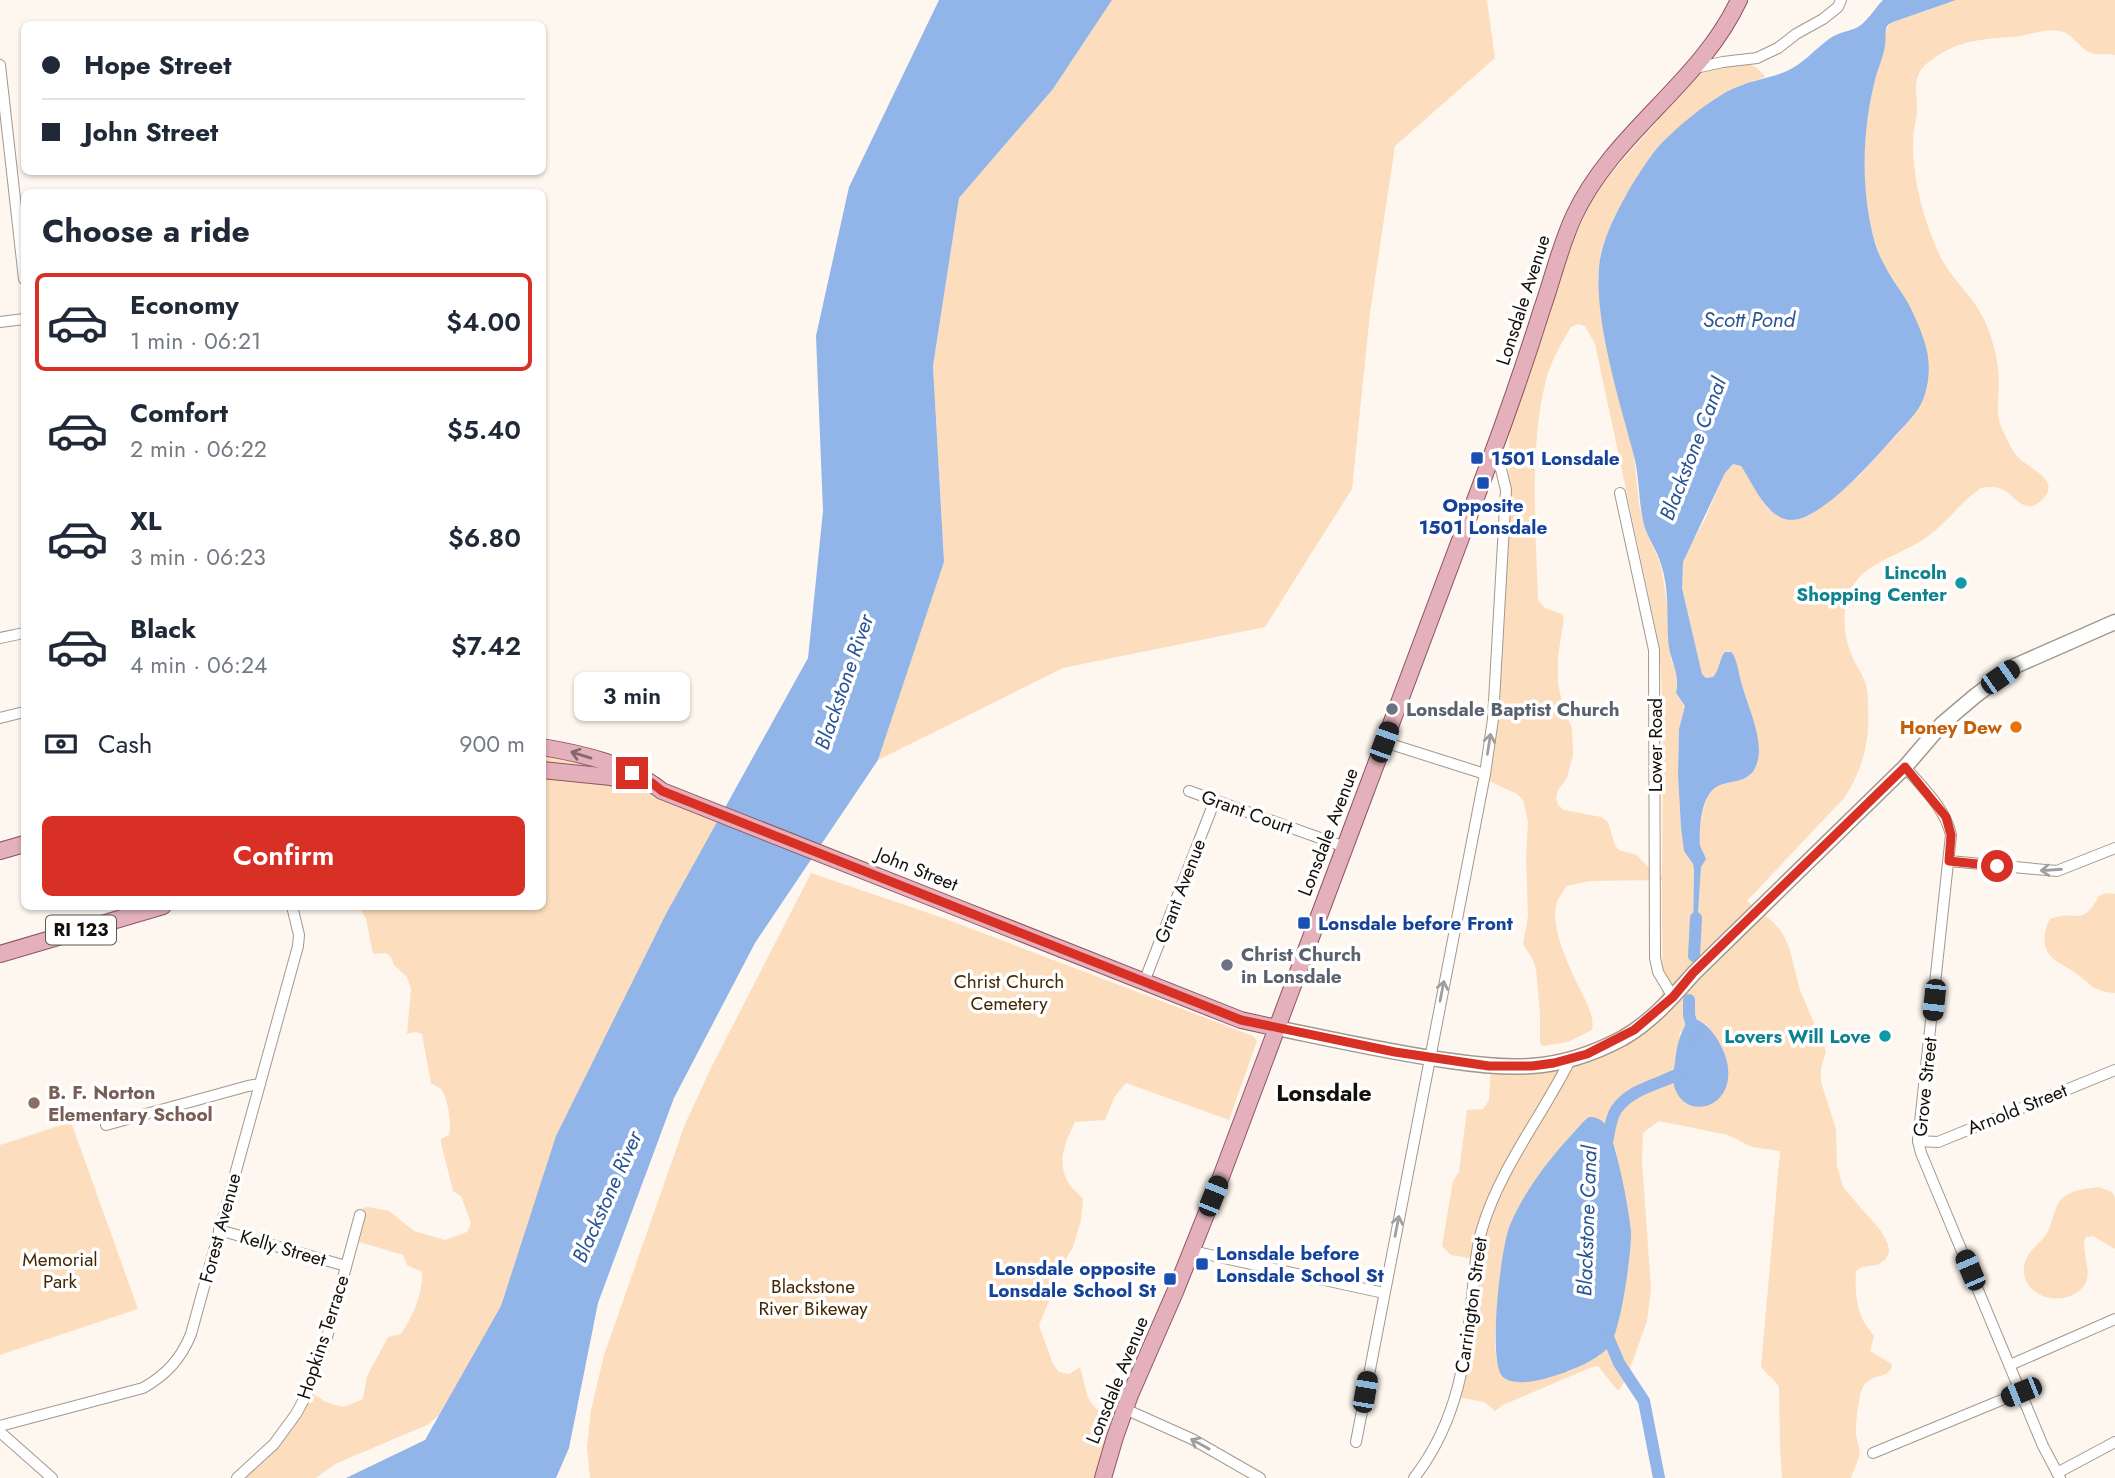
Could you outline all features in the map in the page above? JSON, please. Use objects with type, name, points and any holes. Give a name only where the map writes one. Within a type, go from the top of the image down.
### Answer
[{"type":"main road","name":"Lonsdale Avenue","points":[[1103,1478],[1125,1409],[1192,1251],[1491,457],[1575,214],[1603,167],[1694,68],[1732,15],[1739,0]]},
{"type":"main road","points":[[1277,1028],[1430,1058],[1509,1067],[1554,1063],[1587,1054],[1622,1038],[1673,997],[1693,973],[1905,767],[1942,724],[1988,685],[2015,666],[2115,622]]},
{"type":"main road","name":"John Street","points":[[546,748],[571,752],[611,765],[652,783],[662,791],[1144,982],[1241,1020],[1277,1028]]},
{"type":"main road","points":[[546,770],[611,777],[662,791]]},
{"type":"main road","points":[[0,851],[21,845]]},
{"type":"main road","name":"RI 123","points":[[0,954],[149,910]]},
{"type":"street","points":[[1694,68],[1757,58],[1823,19],[1838,7],[1841,0]]},
{"type":"street","points":[[0,65],[5,152],[21,259]]},
{"type":"street","points":[[0,322],[21,319]]},
{"type":"street","points":[[1356,1442],[1485,774],[1493,719],[1506,489],[1501,469],[1491,457]]},
{"type":"street","name":"Lower Road","points":[[1620,492],[1654,650],[1655,958],[1658,972],[1673,997]]},
{"type":"street","points":[[0,638],[21,634]]},
{"type":"street","points":[[0,718],[21,713]]},
{"type":"street","points":[[1384,742],[1485,774]]},
{"type":"street","name":"Grove Street","points":[[1905,767],[1946,817],[1951,835],[1918,1141],[1924,1164],[2058,1476]]},
{"type":"street","name":"Grant Court","points":[[1189,790],[1345,847]]},
{"type":"street","name":"Grant Avenue","points":[[1144,982],[1215,800]]},
{"type":"street","points":[[1949,861],[2057,871],[2115,848]]},
{"type":"street","name":"Forest Avenue","points":[[0,1426],[135,1390],[163,1375],[182,1354],[191,1334],[298,946],[299,934],[293,910]]},
{"type":"street","name":"Carrington Street","points":[[1414,1478],[1442,1433],[1456,1398],[1467,1337],[1478,1243],[1489,1209],[1571,1058]]},
{"type":"street","name":"Arnold Street","points":[[1918,1141],[1938,1142],[2115,1070]]},
{"type":"street","points":[[106,1125],[260,1084]]},
{"type":"street","name":"Hopkins Terrace","points":[[237,1478],[274,1444],[303,1403],[327,1337],[360,1215]]},
{"type":"street","name":"Kelly Street","points":[[219,1230],[346,1266]]},
{"type":"street","points":[[1192,1251],[1384,1293]]},
{"type":"street","points":[[2010,1365],[2115,1319]]},
{"type":"street","points":[[1873,1453],[2021,1392]]},
{"type":"street","points":[[1125,1409],[1192,1439],[1260,1478]]},
{"type":"street","points":[[0,1432],[52,1478]]},
{"type":"street","points":[[2058,1476],[2115,1442]]},
{"type":"green space","points":[[1112,0],[1487,0],[1495,58],[1395,146],[1370,313],[1352,489],[1265,627],[1063,668],[878,760],[944,562],[933,366],[959,198],[1053,89]]},
{"type":"green space","points":[[1956,0],[2115,0],[2115,55],[2092,53],[2068,34],[2048,31],[1972,41],[1954,47],[1926,64],[1917,80],[1917,112],[1913,139],[1917,187],[1924,215],[1940,256],[1983,316],[1990,333],[1998,368],[1998,412],[2002,429],[2018,457],[2042,475],[2049,486],[2042,500],[2030,506],[2020,503],[2002,489],[1981,488],[1929,535],[1876,564],[1854,584],[1845,608],[1846,635],[1868,693],[1868,731],[1860,766],[1844,798],[1747,901],[1772,921],[1782,932],[1789,947],[1800,990],[1826,1051],[1821,1068],[1821,1082],[1836,1129],[1837,1166],[1843,1187],[1881,1231],[1889,1252],[1885,1260],[1877,1265],[1862,1267],[1856,1271],[1859,1310],[1874,1336],[1870,1351],[1892,1364],[1887,1373],[1869,1380],[1861,1391],[1856,1431],[1859,1454],[1851,1478],[1782,1478],[1779,1387],[1761,1367],[1780,1151],[1752,1147],[1728,1135],[1659,1121],[1643,1133],[1642,1161],[1651,1288],[1647,1321],[1627,1377],[1619,1390],[1598,1366],[1503,1405],[1495,1411],[1484,1402],[1457,1397],[1475,1259],[1451,1255],[1442,1246],[1453,1181],[1459,1172],[1467,1110],[1483,1109],[1489,1100],[1491,1064],[1541,1062],[1621,1038],[1661,1004],[1662,880],[1590,881],[1567,886],[1556,905],[1556,925],[1566,959],[1589,1009],[1592,1030],[1568,1042],[1543,1046],[1540,1043],[1536,969],[1523,944],[1528,916],[1528,822],[1523,800],[1517,794],[1489,781],[1502,650],[1511,424],[1574,239],[1590,204],[1608,177],[1710,61],[1732,58],[1748,63],[1761,72],[1765,77],[1736,87],[1711,101],[1656,150],[1614,218],[1601,251],[1598,277],[1602,320],[1634,455],[1639,504],[1645,529],[1661,565],[1668,610],[1671,659],[1678,675],[1676,694],[1685,706],[1679,729],[1678,775],[1684,851],[1694,870],[1693,932],[1697,929],[1701,867],[1706,857],[1701,848],[1700,834],[1707,799],[1714,788],[1751,775],[1745,708],[1734,658],[1728,651],[1713,677],[1706,678],[1702,674],[1682,588],[1683,562],[1725,473],[1733,464],[1741,466],[1767,508],[1778,516],[1800,519],[1810,515],[1859,476],[1913,417],[1900,293],[1880,257],[1865,182],[1864,156],[1870,105],[1886,33],[1893,22]],"holes":[[[1578,324],[1585,326],[1595,344],[1656,630],[1663,712],[1662,875],[1649,868],[1637,855],[1619,850],[1608,822],[1601,817],[1564,810],[1558,805],[1556,798],[1558,790],[1567,778],[1573,755],[1572,728],[1563,707],[1558,683],[1558,656],[1564,618],[1562,614],[1545,608],[1538,600],[1535,461],[1537,433],[1548,373],[1571,327]],[[1698,1020],[1706,1024],[1715,1035],[1674,1080],[1680,1032]],[[1584,1121],[1616,1150],[1631,1232],[1624,1295],[1611,1344],[1600,1355],[1568,1372],[1500,1371],[1495,1334],[1504,1253],[1517,1215],[1535,1181]]]},
{"type":"green space","points":[[546,749],[579,756],[723,813],[507,1337],[443,1412],[427,1425],[335,1464],[316,1478],[234,1478],[270,1447],[307,1390],[326,1402],[343,1407],[363,1399],[367,1376],[388,1337],[401,1334],[413,1312],[421,1288],[422,1272],[407,1265],[403,1255],[356,1241],[363,1208],[389,1211],[414,1231],[445,1240],[467,1232],[471,1223],[461,1196],[453,1191],[441,1143],[441,1139],[449,1135],[450,1131],[446,1098],[441,1089],[431,1083],[422,1034],[407,1034],[411,989],[407,977],[386,953],[373,954],[362,910],[546,910]]},
{"type":"green space","name":"Blackstone River Bikeway","points":[[811,873],[946,919],[1253,1036],[1257,1041],[1229,1120],[1126,1083],[1115,1096],[1105,1120],[1075,1122],[1066,1144],[1064,1174],[1083,1199],[1081,1220],[1073,1247],[1054,1279],[1053,1292],[1039,1325],[1053,1364],[1059,1372],[1069,1374],[1080,1367],[1087,1394],[1093,1405],[1117,1418],[1101,1478],[590,1478],[587,1447],[591,1410],[604,1355],[685,1124]]},
{"type":"green space","points":[[2106,893],[2115,894],[2115,993],[2096,989],[2050,955],[2045,943],[2050,919],[2083,915],[2099,896]]},
{"type":"green space","name":"Memorial Park","points":[[71,1122],[138,1309],[0,1355],[0,1145]]},
{"type":"green space","points":[[2099,1187],[2112,1192],[2115,1197],[2115,1249],[2093,1236],[2086,1237],[2084,1250],[2088,1276],[2082,1288],[2064,1298],[2044,1296],[2036,1292],[2025,1277],[2025,1260],[2048,1231],[2060,1201],[2075,1191]]},
{"type":"water","name":"Blackstone River","points":[[939,0],[1112,0],[1053,89],[959,198],[933,366],[944,562],[878,760],[755,943],[674,1098],[598,1303],[569,1448],[556,1478],[346,1478],[425,1440],[501,1306],[556,1136],[666,914],[808,658],[823,511],[816,336],[849,187]]},
{"type":"water","name":"Scott Pond","points":[[1883,0],[1956,0],[1893,22],[1887,27],[1884,53],[1871,96],[1866,138],[1865,180],[1875,243],[1920,330],[1928,354],[1927,384],[1924,398],[1909,421],[1854,480],[1832,500],[1809,515],[1796,520],[1775,514],[1759,496],[1741,466],[1733,464],[1725,473],[1683,562],[1682,588],[1702,674],[1706,678],[1713,677],[1725,652],[1733,654],[1755,726],[1759,749],[1752,773],[1744,779],[1718,786],[1712,790],[1705,804],[1700,838],[1706,859],[1701,867],[1696,933],[1693,932],[1694,870],[1684,851],[1678,775],[1679,729],[1685,706],[1676,693],[1677,678],[1669,645],[1664,573],[1644,525],[1635,461],[1607,351],[1599,296],[1602,250],[1617,212],[1639,174],[1654,152],[1681,125],[1727,92],[1793,68],[1832,37],[1861,25]]},
{"type":"water","points":[[1698,1020],[1712,1031],[1719,1041],[1726,1058],[1728,1075],[1726,1088],[1719,1098],[1701,1107],[1690,1105],[1681,1099],[1673,1079],[1682,1031],[1688,1021]]},
{"type":"water","points":[[1589,1117],[1600,1120],[1609,1131],[1630,1220],[1630,1255],[1618,1323],[1610,1345],[1590,1361],[1536,1381],[1511,1381],[1503,1377],[1498,1367],[1496,1350],[1497,1303],[1506,1237],[1517,1210],[1533,1183]]},
{"type":"waterway","name":"Blackstone Canal","points":[[1694,956],[1696,918]]},
{"type":"waterway","name":"Blackstone Canal","points":[[1689,1000],[1689,1015],[1695,1036]]},
{"type":"waterway","name":"Blackstone Canal","points":[[1606,1147],[1612,1118],[1623,1102],[1640,1090],[1687,1069]]},
{"type":"waterway","name":"Blackstone Canal","points":[[1607,1329],[1619,1363],[1644,1401],[1659,1478]]},
{"type":"place","name":"1501 Lonsdale","points":[[1477,458]]},
{"type":"place","name":"Opposite 1501 Lonsdale","points":[[1483,483]]},
{"type":"place","name":"Lincoln Shopping Center","points":[[1961,583]]},
{"type":"place","name":"Lonsdale Baptist Church","points":[[1392,709]]},
{"type":"place","name":"Honey Dew","points":[[2016,727]]},
{"type":"place","name":"Lonsdale before Front","points":[[1304,923]]},
{"type":"place","name":"Christ Church in Lonsdale","points":[[1227,965]]},
{"type":"place","name":"Lovers Will Love","points":[[1885,1036]]},
{"type":"place","name":"B. F. Norton Elementary School","points":[[34,1103]]},
{"type":"place","name":"Lonsdale before Lonsdale School St","points":[[1202,1264]]},
{"type":"place","name":"Lonsdale opposite Lonsdale School St","points":[[1170,1279]]},
{"type":"district","name":"Lonsdale","points":[[1324,1093]]},
{"type":"route","points":[[632,773],[662,791],[1241,1020],[1395,1052],[1489,1066],[1554,1063],[1587,1054],[1634,1030],[1673,997],[1693,973],[1905,767],[1946,817],[1951,835],[1949,861],[1997,866]]},
{"type":"park label","name":"Christ Church Cemetery","points":[[1009,992]]}]
